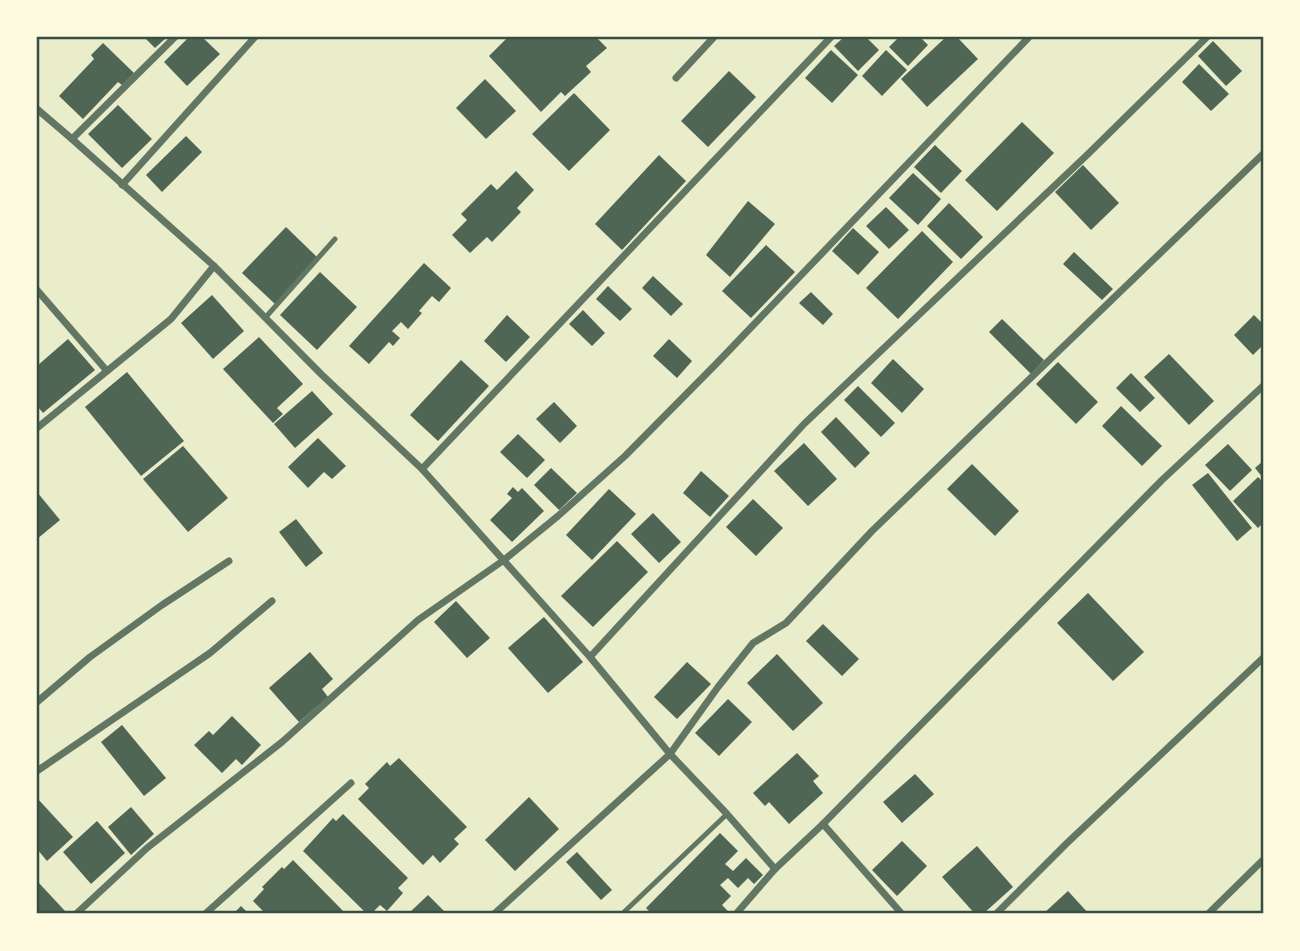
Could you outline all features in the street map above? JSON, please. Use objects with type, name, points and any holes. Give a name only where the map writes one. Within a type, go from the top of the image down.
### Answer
[{"type":"street","points":[[72,139],[175,37]]},
{"type":"street","points":[[122,185],[256,37]]},
{"type":"street","points":[[676,78],[715,37]]},
{"type":"street","points":[[422,469],[831,37]]},
{"type":"street","points":[[76,914],[147,848],[282,742],[418,620],[504,560],[625,456],[1029,37]]},
{"type":"street","points":[[590,656],[804,424],[1208,37]]},
{"type":"street","points":[[37,109],[214,266],[321,374],[422,469],[590,656],[670,754],[775,869]]},
{"type":"street","points":[[494,914],[670,754],[753,643],[786,623],[872,531],[1263,154]]},
{"type":"street","points":[[37,428],[171,319],[214,266]]},
{"type":"street","points":[[37,290],[107,371]]},
{"type":"street","points":[[736,914],[775,869],[823,824],[1162,480],[1263,386]]},
{"type":"street","points":[[37,702],[90,657],[229,561]]},
{"type":"street","points":[[37,771],[210,653],[272,601]]},
{"type":"street","points":[[996,914],[1076,834],[1263,658]]},
{"type":"street","points":[[205,914],[351,783]]},
{"type":"street","points":[[823,824],[902,914]]},
{"type":"street","points":[[1208,914],[1263,860]]},
{"type":"lane","points":[[265,318],[335,239]]},
{"type":"lane","points":[[622,914],[727,814]]},
{"type":"building","points":[[144,37],[167,37],[155,48]]},
{"type":"building","points":[[189,37],[202,37],[220,54],[187,86],[164,62]]},
{"type":"building","points":[[504,37],[596,37],[607,48],[586,66],[591,72],[565,96],[561,92],[541,112],[489,56],[506,39]]},
{"type":"building","points":[[844,37],[866,37],[879,50],[858,71],[834,46]]},
{"type":"building","points":[[899,37],[920,37],[928,45],[908,66],[889,47]]},
{"type":"building","points":[[946,37],[957,37],[978,59],[927,107],[901,79]]},
{"type":"building","points":[[1213,41],[1242,71],[1226,86],[1198,56]]},
{"type":"building","points":[[103,43],[134,73],[122,85],[118,82],[83,119],[59,96],[94,59],[91,55]]},
{"type":"building","points":[[831,50],[858,75],[832,103],[805,78]]},
{"type":"building","points":[[886,50],[907,70],[882,96],[862,76]]},
{"type":"building","points":[[1199,64],[1229,94],[1211,111],[1182,82]]},
{"type":"building","points":[[729,71],[756,97],[708,147],[681,121]]},
{"type":"building","points":[[485,79],[516,111],[486,139],[456,108]]},
{"type":"building","points":[[574,93],[610,130],[569,171],[532,134]]},
{"type":"building","points":[[118,105],[152,139],[122,168],[88,134]]},
{"type":"building","points":[[1022,122],[1054,153],[997,211],[965,180]]},
{"type":"building","points":[[186,136],[202,152],[162,192],[146,175]]},
{"type":"building","points":[[935,145],[962,171],[941,193],[914,167]]},
{"type":"building","points":[[659,155],[686,181],[622,250],[595,224]]},
{"type":"building","points":[[1083,165],[1119,203],[1091,230],[1055,192]]},
{"type":"building","points":[[516,171],[534,190],[517,208],[521,212],[492,242],[487,237],[470,253],[452,235],[467,220],[461,214],[491,184],[497,190]]},
{"type":"building","points":[[913,173],[941,199],[918,225],[889,198]]},
{"type":"building","points":[[748,201],[775,224],[730,277],[706,255]]},
{"type":"building","points":[[949,203],[983,237],[961,259],[927,226]]},
{"type":"building","points":[[886,207],[909,230],[889,249],[866,226]]},
{"type":"building","points":[[286,227],[318,258],[275,304],[242,273]]},
{"type":"building","points":[[853,228],[879,252],[858,275],[832,251]]},
{"type":"building","points":[[922,231],[953,262],[898,319],[866,288]]},
{"type":"building","points":[[766,245],[795,272],[751,318],[722,291]]},
{"type":"building","points":[[1074,252],[1113,289],[1102,300],[1063,264]]},
{"type":"building","points":[[424,263],[451,288],[439,302],[432,296],[408,329],[401,322],[392,331],[400,338],[393,346],[389,342],[369,364],[349,346]]},
{"type":"building","points":[[320,272],[357,307],[317,350],[280,315]]},
{"type":"building","points":[[653,276],[683,304],[671,316],[642,288]]},
{"type":"building","points":[[608,286],[632,309],[620,321],[596,299]]},
{"type":"building","points":[[811,292],[833,314],[823,325],[799,303]]},
{"type":"building","points":[[212,295],[244,331],[213,359],[181,323]]},
{"type":"building","points":[[583,310],[605,333],[592,346],[569,324]]},
{"type":"building","points":[[507,315],[530,337],[506,362],[484,341]]},
{"type":"building","points":[[1254,315],[1263,324],[1263,345],[1253,355],[1234,335]]},
{"type":"building","points":[[1002,319],[1044,360],[1031,374],[989,332]]},
{"type":"building","points":[[259,337],[303,384],[277,408],[283,414],[273,423],[223,369]]},
{"type":"building","points":[[68,339],[95,370],[43,413],[37,406],[37,366]]},
{"type":"building","points":[[669,339],[692,361],[677,378],[653,356]]},
{"type":"building","points":[[1169,354],[1214,401],[1189,425],[1144,377]]},
{"type":"building","points":[[893,359],[924,389],[902,413],[871,383]]},
{"type":"building","points":[[461,360],[489,386],[438,441],[410,415]]},
{"type":"building","points":[[1058,362],[1098,402],[1076,424],[1036,384]]},
{"type":"building","points":[[127,372],[184,441],[141,476],[85,407]]},
{"type":"building","points":[[1131,373],[1155,398],[1140,412],[1116,388]]},
{"type":"building","points":[[858,386],[895,423],[881,437],[844,400]]},
{"type":"building","points":[[312,391],[333,414],[295,448],[274,424]]},
{"type":"building","points":[[554,402],[577,426],[560,443],[536,419]]},
{"type":"building","points":[[1121,406],[1162,446],[1142,466],[1102,426]]},
{"type":"building","points":[[836,417],[870,453],[855,468],[821,432]]},
{"type":"building","points":[[518,434],[545,460],[527,478],[500,452]]},
{"type":"building","points":[[318,438],[346,466],[332,479],[324,472],[308,488],[288,467]]},
{"type":"building","points":[[804,443],[837,479],[808,506],[774,471]]},
{"type":"building","points":[[1228,444],[1252,470],[1230,491],[1205,465]]},
{"type":"building","points":[[183,446],[228,498],[188,532],[143,479]]},
{"type":"building","points":[[1263,461],[1263,478],[1255,468]]},
{"type":"building","points":[[972,464],[1019,511],[995,536],[947,489]]},
{"type":"building","points":[[551,468],[577,493],[559,510],[534,485]]},
{"type":"building","points":[[701,471],[729,496],[710,517],[683,493]]},
{"type":"building","points":[[1208,473],[1252,528],[1237,541],[1192,485]]},
{"type":"building","points":[[1258,477],[1263,482],[1263,523],[1258,528],[1233,501]]},
{"type":"building","points":[[513,487],[518,492],[522,488],[544,511],[512,542],[490,520],[512,498],[507,494]]},
{"type":"building","points":[[609,489],[636,514],[592,560],[566,535]]},
{"type":"building","points":[[37,492],[60,520],[37,539]]},
{"type":"building","points":[[753,499],[783,528],[756,556],[726,527]]},
{"type":"building","points":[[653,513],[681,542],[659,563],[631,534]]},
{"type":"building","points":[[296,519],[323,553],[306,567],[279,532]]},
{"type":"building","points":[[617,541],[648,572],[593,627],[561,596]]},
{"type":"building","points":[[1088,593],[1144,652],[1113,681],[1057,623]]},
{"type":"building","points":[[456,601],[490,638],[467,658],[434,622]]},
{"type":"building","points":[[544,617],[583,662],[548,693],[508,648]]},
{"type":"building","points":[[823,624],[859,659],[842,676],[806,641]]},
{"type":"building","points":[[310,652],[333,679],[322,689],[328,697],[299,722],[269,688]]},
{"type":"building","points":[[777,654],[823,703],[793,731],[747,683]]},
{"type":"building","points":[[687,662],[711,684],[677,719],[654,697]]},
{"type":"building","points":[[728,699],[752,722],[719,756],[695,733]]},
{"type":"building","points":[[232,716],[261,745],[242,765],[236,759],[222,773],[194,745],[209,731],[213,735]]},
{"type":"building","points":[[122,725],[166,778],[144,796],[101,742]]},
{"type":"building","points":[[797,753],[819,776],[813,781],[823,793],[789,824],[769,802],[765,806],[753,793]]},
{"type":"building","points":[[399,758],[467,827],[454,839],[459,844],[440,863],[433,855],[423,865],[358,799],[369,788],[365,784],[387,762],[390,766]]},
{"type":"building","points":[[915,774],[934,794],[902,823],[883,802]]},
{"type":"building","points":[[529,797],[559,829],[515,871],[485,840]]},
{"type":"building","points":[[37,798],[73,837],[47,861],[37,849]]},
{"type":"building","points":[[131,807],[154,834],[131,855],[108,827]]},
{"type":"building","points":[[343,814],[408,878],[398,888],[403,893],[387,911],[380,905],[371,914],[367,914],[303,851],[333,818],[336,821]]},
{"type":"building","points":[[97,821],[125,853],[91,884],[63,852]]},
{"type":"building","points":[[720,833],[738,851],[725,864],[733,871],[746,858],[763,875],[754,884],[748,878],[738,888],[728,878],[720,885],[731,896],[722,905],[728,911],[725,914],[649,914],[651,913],[646,908]]},
{"type":"building","points":[[902,841],[927,866],[897,896],[872,870]]},
{"type":"building","points":[[977,846],[1013,887],[983,914],[975,914],[942,877]]},
{"type":"building","points":[[577,852],[612,890],[601,900],[566,862]]},
{"type":"building","points":[[293,860],[346,914],[266,914],[253,901],[264,889],[262,887]]},
{"type":"building","points":[[38,882],[65,911],[62,914],[37,914]]},
{"type":"building","points":[[1068,891],[1089,914],[1043,914]]},
{"type":"building","points":[[428,895],[447,914],[408,914]]},
{"type":"building","points":[[241,906],[249,914],[233,914]]}]
